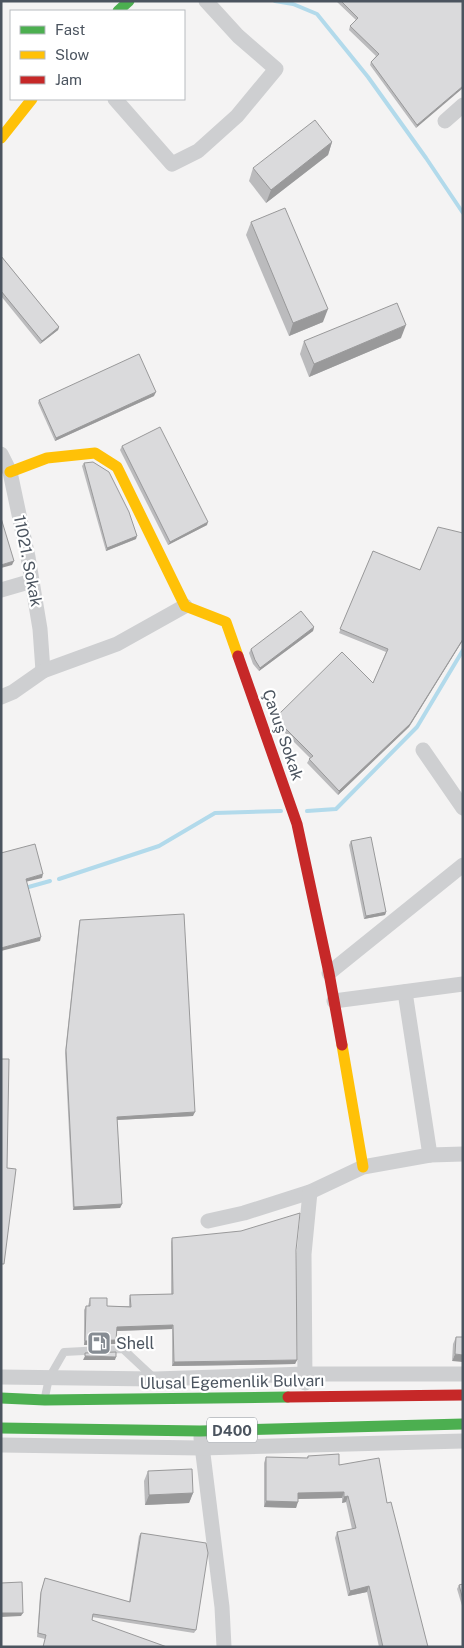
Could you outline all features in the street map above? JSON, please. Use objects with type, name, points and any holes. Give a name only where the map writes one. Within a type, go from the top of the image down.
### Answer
[{"type":"main road","points":[[119,10],[128,1]]},
{"type":"main road","points":[[1,138],[7,118],[31,100]]},
{"type":"main road","points":[[10,472],[47,458],[95,453],[117,467],[185,606]]},
{"type":"main road","name":"Çavuş Sokak","points":[[185,606],[226,622],[297,824],[329,973],[363,1166]]},
{"type":"main road","name":"Ulusal Egemenlik Bulvarı","points":[[1,1398],[45,1400],[156,1389],[304,1397],[463,1395]]},
{"type":"main road","name":"D400","points":[[1,1428],[200,1431],[463,1424]]},
{"type":"street","points":[[116,100],[172,164],[198,151],[237,116],[276,69],[238,36],[206,1]]},
{"type":"street","points":[[444,121],[463,105]]},
{"type":"street","name":"11021. Sokak","points":[[1,454],[10,472],[32,581],[40,629],[44,671]]},
{"type":"street","points":[[1,590],[32,581]]},
{"type":"street","points":[[1,697],[13,692],[44,671],[117,644],[185,606]]},
{"type":"street","points":[[423,750],[463,808]]},
{"type":"street","points":[[329,973],[463,864]]},
{"type":"street","points":[[334,1002],[463,984]]},
{"type":"street","points":[[405,992],[430,1155]]},
{"type":"street","points":[[208,1221],[244,1213],[310,1192],[363,1166],[430,1155],[463,1154]]},
{"type":"street","points":[[304,1397],[304,1254],[310,1192]]},
{"type":"street","points":[[1,1377],[49,1378],[156,1389],[305,1374],[463,1374]]},
{"type":"street","points":[[200,1431],[222,1607],[224,1647]]},
{"type":"street","points":[[1,1445],[201,1448],[463,1441]]},
{"type":"lane","points":[[45,1400],[49,1378],[64,1352],[123,1350],[156,1389]]},
{"type":"building","points":[[341,1],[463,1],[463,86],[417,125],[371,62],[379,54],[350,26],[358,18]]},
{"type":"building","points":[[315,120],[332,142],[271,190],[253,168]]},
{"type":"building","points":[[285,208],[328,309],[293,323],[251,222]]},
{"type":"building","points":[[1,256],[59,327],[42,341],[1,291]]},
{"type":"building","points":[[397,303],[406,325],[314,364],[304,341]]},
{"type":"building","points":[[139,354],[156,392],[56,438],[39,400]]},
{"type":"building","points":[[160,427],[208,522],[170,542],[122,446]]},
{"type":"building","points":[[93,462],[109,472],[129,512],[137,536],[107,548],[84,463]]},
{"type":"building","points":[[1,518],[14,561],[1,565]]},
{"type":"building","points":[[438,527],[463,533],[463,639],[410,724],[339,791],[309,759],[313,756],[275,718],[342,652],[373,683],[388,649],[340,629],[373,551],[420,570]]},
{"type":"building","points":[[301,611],[314,627],[260,668],[251,649]]},
{"type":"building","points":[[371,837],[386,912],[366,916],[351,841]]},
{"type":"building","points":[[35,844],[43,874],[26,879],[41,937],[1,948],[1,853]]},
{"type":"building","points":[[184,914],[195,1112],[117,1117],[122,1204],[74,1207],[66,1050],[80,920]]},
{"type":"building","points":[[1,1059],[9,1059],[7,1168],[16,1169],[4,1264],[1,1264]]},
{"type":"building","points":[[300,1213],[296,1250],[297,1360],[174,1362],[173,1325],[117,1327],[116,1340],[85,1341],[86,1306],[90,1306],[90,1298],[107,1298],[107,1306],[131,1307],[130,1295],[173,1294],[172,1238],[241,1231]]},
{"type":"building","points":[[456,1337],[463,1337],[463,1355],[455,1354]]},
{"type":"building","points":[[116,1352],[116,1357],[85,1356],[85,1353]]},
{"type":"building","points":[[339,1454],[339,1465],[379,1458],[387,1503],[391,1502],[428,1647],[383,1647],[369,1586],[350,1591],[337,1532],[356,1528],[348,1496],[344,1497],[344,1492],[298,1493],[298,1502],[266,1501],[266,1457],[308,1458],[308,1456]]},
{"type":"building","points":[[192,1469],[193,1493],[149,1495],[148,1471]]},
{"type":"building","points":[[141,1533],[206,1543],[208,1553],[196,1630],[93,1614],[92,1620],[167,1647],[43,1647],[46,1635],[38,1633],[41,1592],[45,1578],[130,1602]]},
{"type":"building","points":[[22,1582],[23,1613],[1,1613],[1,1583]]},
{"type":"building","points":[[463,1584],[463,1600],[459,1585]]},
{"type":"waterway","points":[[275,1],[293,4],[317,14],[368,77],[463,213]]},
{"type":"waterway","points":[[307,811],[336,809],[417,727],[463,650]]},
{"type":"waterway","points":[[59,879],[159,846],[215,813],[281,811]]},
{"type":"waterway","points":[[25,888],[50,881]]},
{"type":"traffic: fast","points":[[119,10],[129,1]]},
{"type":"traffic: fast","points":[[1,1398],[45,1400],[288,1397]]},
{"type":"traffic: fast","points":[[1,1428],[200,1431],[463,1424]]},
{"type":"traffic: slow","points":[[1,138],[31,100]]},
{"type":"traffic: slow","points":[[10,472],[47,458],[95,453],[117,467],[185,606],[226,622],[238,656]]},
{"type":"traffic: slow","points":[[342,1045],[363,1167]]},
{"type":"traffic: jam","points":[[238,656],[297,824],[329,973],[342,1045]]},
{"type":"traffic: jam","points":[[288,1397],[463,1395]]},
{"type":"place","name":"Shell","points":[[99,1343]]}]
